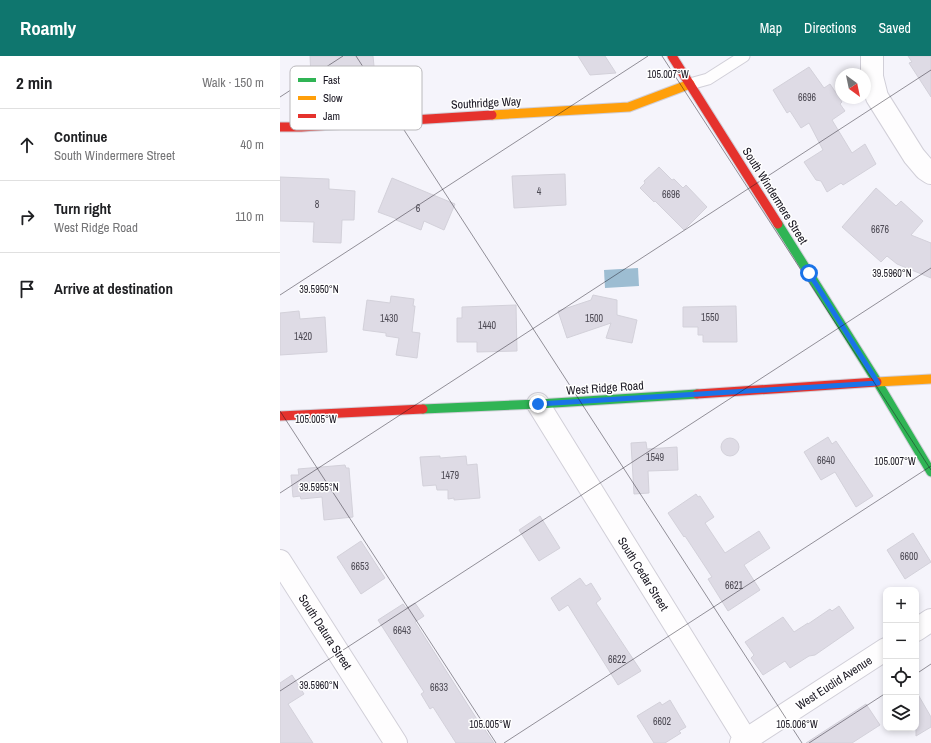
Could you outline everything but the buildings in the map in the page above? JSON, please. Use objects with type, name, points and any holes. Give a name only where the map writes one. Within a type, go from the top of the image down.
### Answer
[{"type":"street","name":"South Windermere Street","points":[[672,56],[878,383],[931,472]]},
{"type":"street","points":[[872,56],[872,77],[877,97],[914,156],[925,169],[931,173]]},
{"type":"street","name":"Southridge Way","points":[[422,120],[629,107],[690,84]]},
{"type":"street","name":"West Ridge Road","points":[[280,416],[538,404],[931,379]]},
{"type":"street","name":"South Cedar Street","points":[[538,404],[745,742]]},
{"type":"street","name":"South Datura Street","points":[[280,561],[396,743]]},
{"type":"street","points":[[919,628],[931,620]]},
{"type":"street","name":"West Euclid Avenue","points":[[745,742],[883,651]]},
{"type":"lane","points":[[690,84],[708,79],[744,56]]},
{"type":"water","points":[[638,268],[639,286],[605,288],[604,270]]},
{"type":"traffic: fast","points":[[778,224],[878,383],[931,472]]},
{"type":"traffic: fast","points":[[423,409],[538,404],[697,394]]},
{"type":"traffic: slow","points":[[492,115],[629,107],[690,84]]},
{"type":"traffic: slow","points":[[877,382],[931,379]]},
{"type":"traffic: jam","points":[[672,56],[778,224]]},
{"type":"traffic: jam","points":[[422,119],[492,115]]},
{"type":"traffic: jam","points":[[280,127],[290,127]]},
{"type":"traffic: jam","points":[[697,394],[877,382]]},
{"type":"traffic: jam","points":[[280,416],[423,409]]},
{"type":"route","points":[[538,404],[878,383],[809,273]]}]
